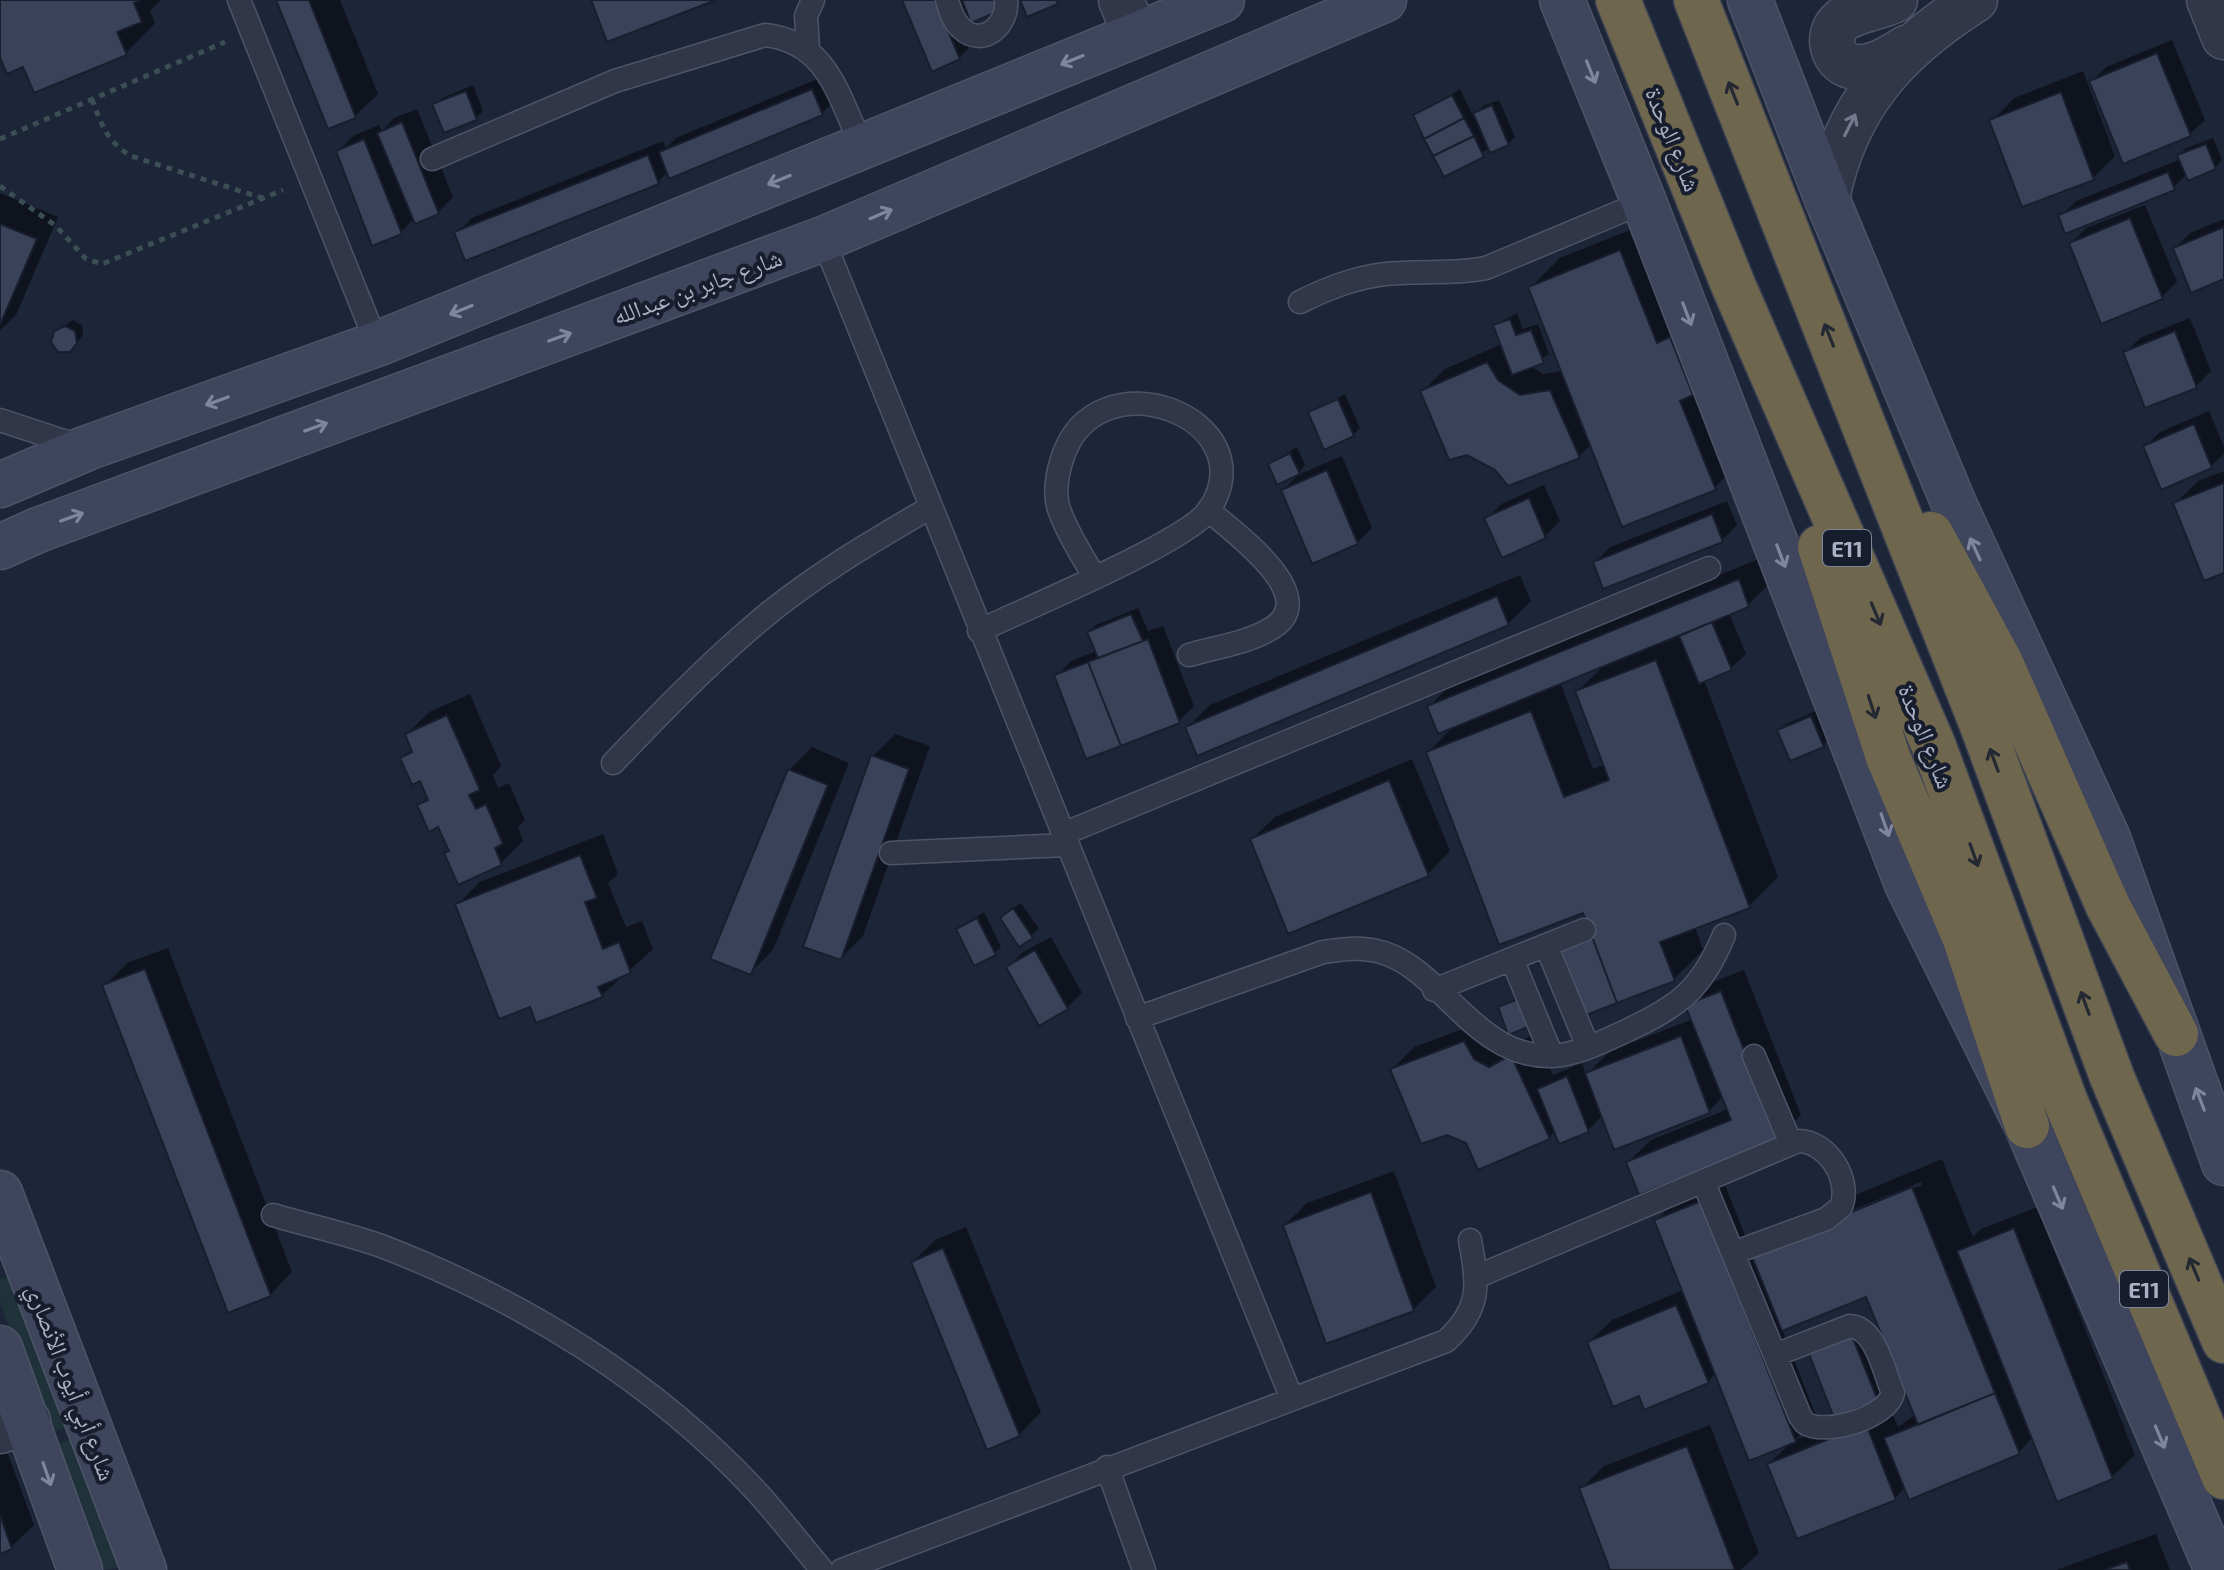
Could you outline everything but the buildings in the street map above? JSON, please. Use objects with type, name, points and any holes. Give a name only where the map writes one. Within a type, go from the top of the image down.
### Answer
[{"type":"highway","name":"شارع الوحدة","points":[[1618,0],[1734,287],[1933,744],[2065,1100],[2224,1477]]},
{"type":"highway","name":"E11","points":[[1696,0],[1983,728],[2112,1077],[2224,1341]]},
{"type":"highway","points":[[1734,287],[1888,757],[1965,939],[2027,1126]]},
{"type":"highway","points":[[1850,388],[1988,637],[2108,906],[2176,1034]]},
{"type":"street","points":[[0,485],[87,448],[377,344],[862,146],[1128,17],[1222,0]]},
{"type":"street","points":[[1237,62],[1292,22],[1343,0]]},
{"type":"street","name":"شارع جابر بن عبدالله","points":[[0,547],[823,239],[1384,0]]},
{"type":"street","points":[[1562,0],[1644,202],[1907,884],[2027,1126],[2217,1570]]},
{"type":"street","points":[[1750,0],[1827,199],[1954,504],[2107,836],[2224,1163]]},
{"type":"street","points":[[1895,0],[1846,17],[1836,26],[1832,38],[1833,51],[1841,61],[1852,67],[1878,63],[1927,36]]},
{"type":"street","points":[[1827,199],[1834,161],[1848,125],[1869,93],[1927,36],[1975,0]]},
{"type":"street","points":[[2209,0],[2224,37]]},
{"type":"street","name":"شارع أبي أيوب الأنصاري","points":[[0,1193],[144,1570]]},
{"type":"street","points":[[0,1348],[14,1426],[80,1570]]},
{"type":"lane","points":[[239,0],[377,344]]},
{"type":"lane","points":[[808,48],[806,16],[813,0]]},
{"type":"lane","points":[[947,0],[960,27],[975,35],[993,32],[1000,26],[1007,10],[1006,0]]},
{"type":"lane","points":[[432,159],[615,81],[765,35],[788,37],[808,48],[823,65],[862,146]]},
{"type":"lane","points":[[1300,302],[1331,287],[1365,277],[1399,273],[1461,273],[1486,268],[1644,202]]},
{"type":"lane","points":[[823,239],[1292,1399]]},
{"type":"lane","points":[[979,631],[1094,576],[1188,530],[1208,510],[1219,484],[1219,455],[1202,428],[1175,409],[1145,402],[1113,406],[1085,422],[1066,448],[1056,478],[1059,510],[1094,576]]},
{"type":"lane","points":[[0,420],[87,448]]},
{"type":"lane","points":[[613,763],[684,689],[760,620],[843,560],[931,507]]},
{"type":"lane","points":[[1189,655],[1260,635],[1276,626],[1286,611],[1288,592],[1279,576],[1208,510]]},
{"type":"lane","points":[[891,853],[1065,840],[1709,568]]},
{"type":"lane","points":[[1434,990],[1584,930]]},
{"type":"lane","points":[[1137,1018],[1323,952],[1355,948],[1385,953],[1413,967],[1450,1005],[1509,1046],[1552,1056],[1588,1047],[1664,1013],[1685,999],[1715,959],[1724,935]]},
{"type":"lane","points":[[1546,945],[1588,1047]]},
{"type":"lane","points":[[1512,959],[1552,1056]]},
{"type":"lane","points":[[1754,1056],[1791,1144]]},
{"type":"lane","points":[[1476,1277],[1791,1144],[1811,1141],[1830,1155],[1843,1189],[1841,1207],[1826,1219],[1733,1253]]},
{"type":"lane","points":[[1703,1181],[1800,1416],[1812,1427],[1828,1429],[1877,1414],[1891,1399],[1893,1393],[1870,1338],[1860,1328],[1850,1326],[1775,1355]]},
{"type":"lane","points":[[273,1215],[394,1252],[485,1290],[583,1346],[673,1413],[755,1490],[822,1570]]},
{"type":"lane","points":[[847,1569],[1107,1467],[1446,1341],[1464,1324],[1475,1301],[1476,1277],[1470,1240]]},
{"type":"lane","points":[[1107,1467],[1144,1570]]},
{"type":"path","points":[[0,139],[252,31]]},
{"type":"path","points":[[91,98],[109,139],[131,156],[263,198]]},
{"type":"path","points":[[0,186],[56,226],[86,259],[102,264],[310,179]]},
{"type":"shaded area","points":[[10,1276],[66,1427],[49,1434],[0,1303],[0,1279]]},
{"type":"shaded area","points":[[71,1439],[119,1568],[98,1570],[52,1446]]}]
